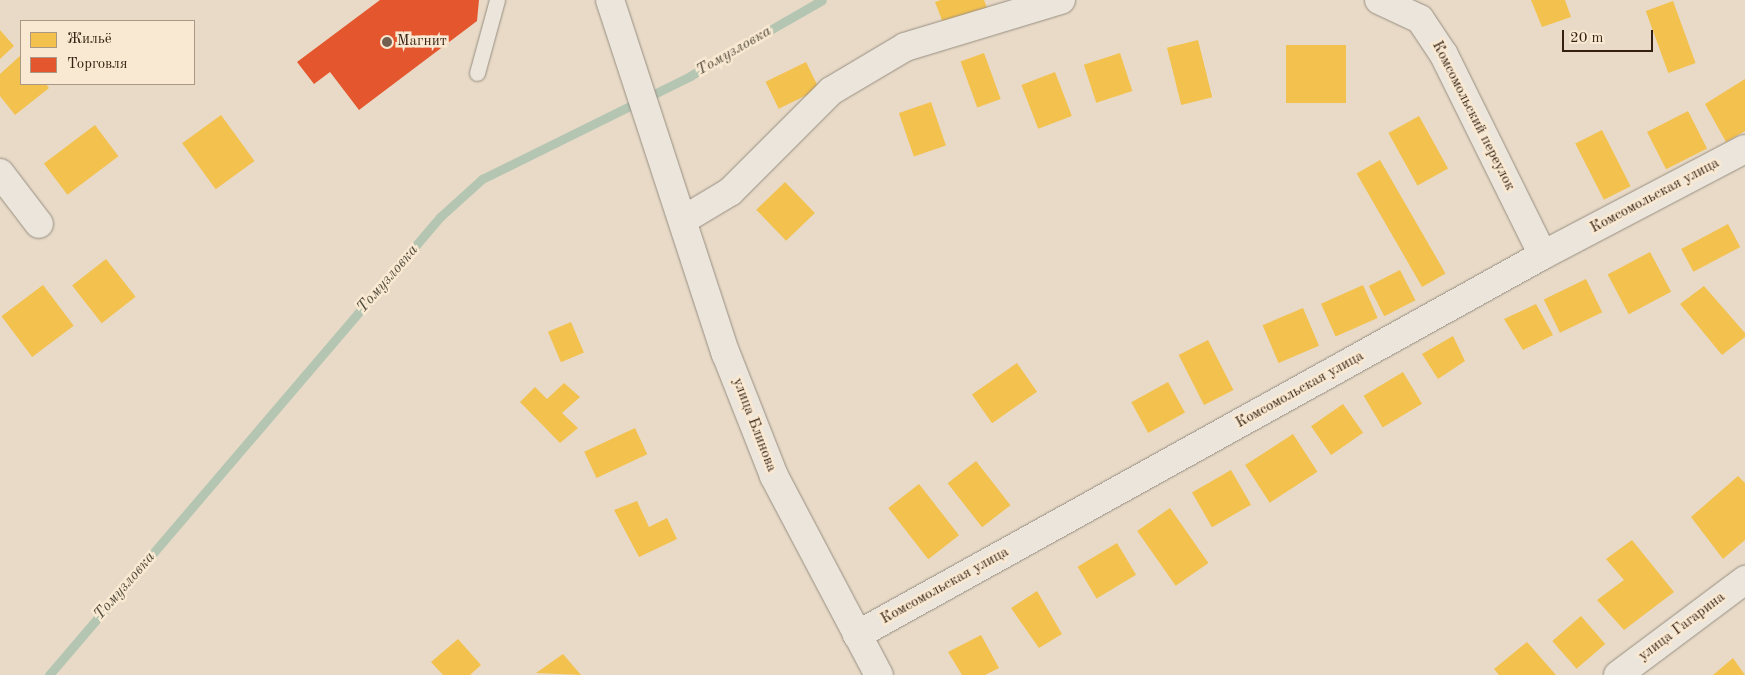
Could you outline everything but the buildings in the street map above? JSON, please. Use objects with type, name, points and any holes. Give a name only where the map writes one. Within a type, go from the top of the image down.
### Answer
[{"type":"street","points":[[683,220],[730,192],[831,91],[905,47],[1061,0]]},
{"type":"street","name":"Комсомольский переулок","points":[[1380,0],[1420,18],[1444,55],[1543,256]]},
{"type":"street","name":"улица Блинова","points":[[612,4],[726,354],[774,476],[879,675]]},
{"type":"street","name":"Комсомольская улица","points":[[857,635],[1543,256],[1745,149]]},
{"type":"street","points":[[0,173],[39,224]]},
{"type":"street","name":"улица Гагарина","points":[[1618,675],[1745,580]]},
{"type":"lane","points":[[477,73],[497,0]]},
{"type":"waterway","name":"Томузловка","points":[[49,675],[440,217],[482,179],[690,76],[822,0]]},
{"type":"place","name":"Магнит","points":[[387,42]]}]
